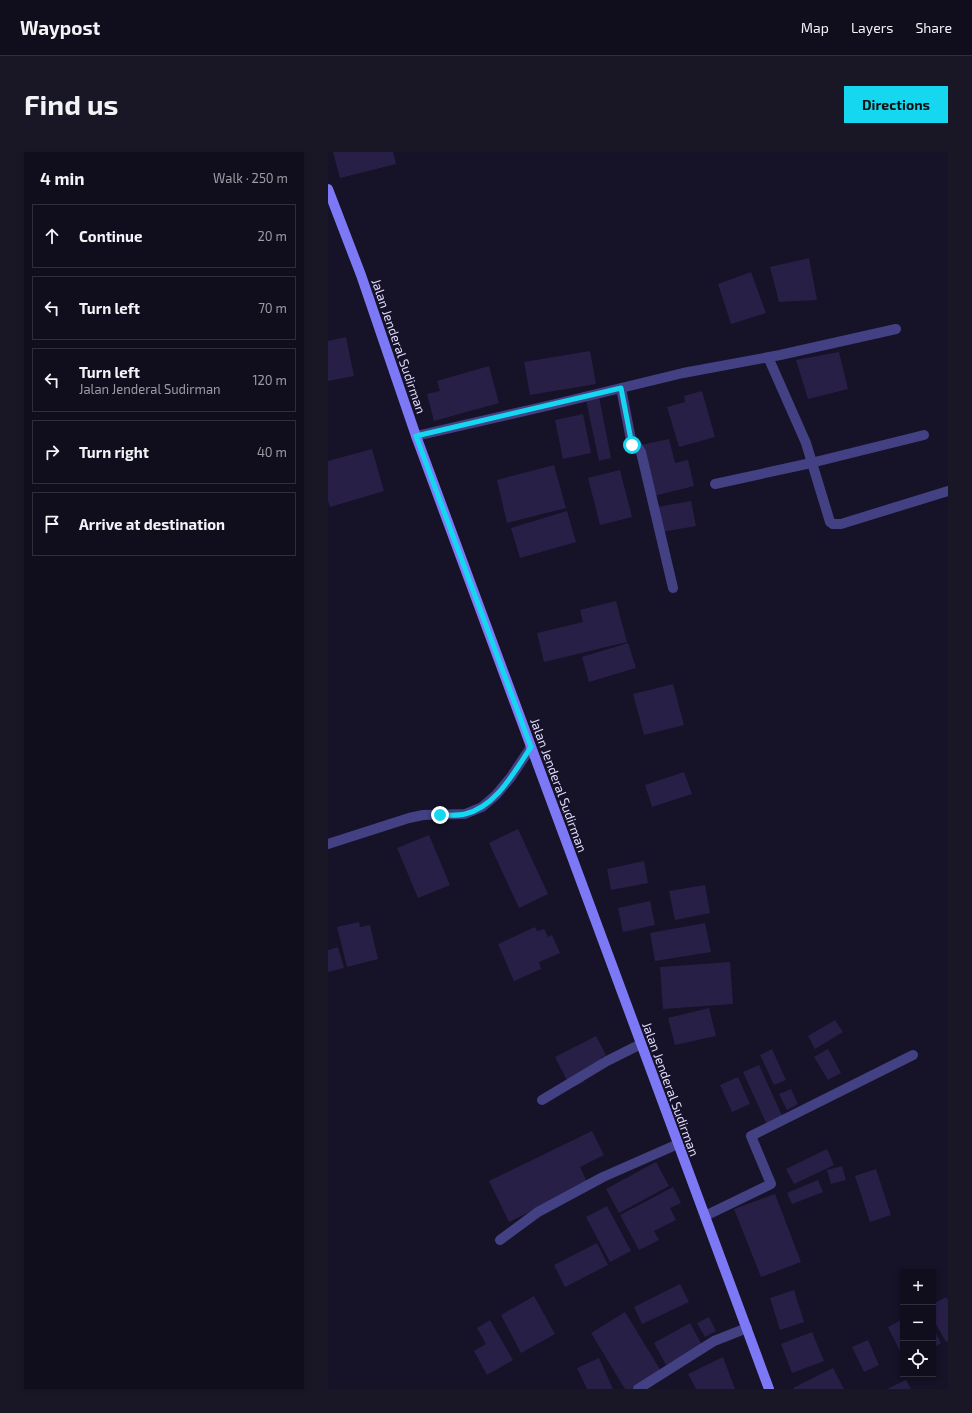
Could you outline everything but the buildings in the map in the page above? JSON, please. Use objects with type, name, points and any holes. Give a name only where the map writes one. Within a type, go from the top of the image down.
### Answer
[{"type":"street","name":"Jalan Jenderal Sudirman","points":[[328,189],[361,275],[416,436],[769,1389]]},
{"type":"street","points":[[416,436],[683,373],[768,357],[896,329]]},
{"type":"street","points":[[768,357],[806,443],[830,522],[833,524],[841,524],[948,491]]},
{"type":"street","points":[[621,388],[632,445],[638,447],[641,452],[673,588]]},
{"type":"street","points":[[715,484],[811,463],[924,435]]},
{"type":"street","points":[[328,844],[409,818],[423,815],[465,814],[482,807],[496,795],[511,777],[531,747]]},
{"type":"street","points":[[542,1100],[607,1061],[641,1044]]},
{"type":"street","points":[[705,1216],[771,1184],[751,1136],[913,1055]]},
{"type":"street","points":[[500,1240],[538,1212],[603,1177],[678,1144]]},
{"type":"street","points":[[638,1389],[714,1341],[747,1328]]},
{"type":"route","points":[[440,815],[465,814],[482,807],[496,795],[511,777],[531,747],[416,436],[621,388],[632,445]]}]
